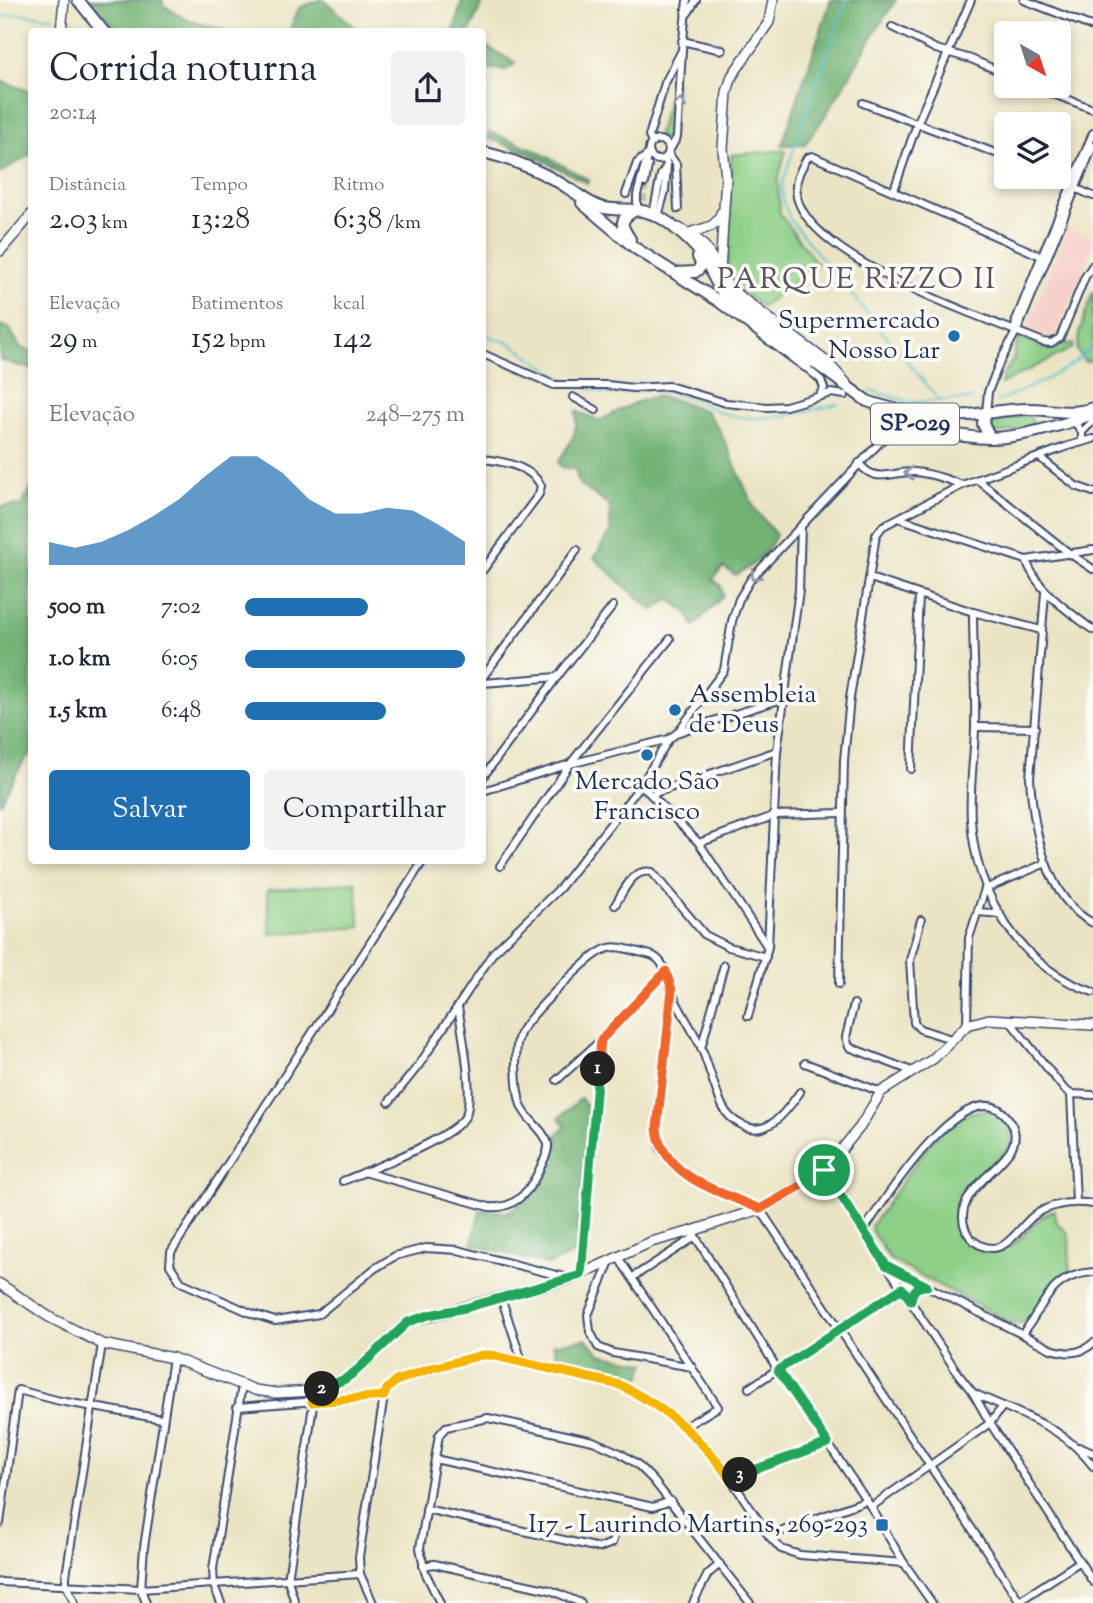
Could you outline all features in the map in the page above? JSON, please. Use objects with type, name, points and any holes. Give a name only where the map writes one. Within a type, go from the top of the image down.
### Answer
[{"type":"highway","points":[[78,0],[101,28]]},
{"type":"highway","name":"SP-029","points":[[486,153],[542,175],[602,208],[636,209],[688,234],[705,259],[715,283],[729,299],[866,408],[956,435],[990,438],[1030,433],[1093,414]]},
{"type":"highway","name":"SP-029","points":[[542,175],[590,209],[637,248],[718,300],[795,359],[849,394],[885,407],[930,416],[1028,409],[1062,413],[1083,412],[1093,408]]},
{"type":"highway","points":[[636,209],[624,217],[622,225],[637,248]]},
{"type":"highway","name":"SP-029","points":[[675,273],[695,272],[701,266],[688,234]]},
{"type":"highway","points":[[1028,409],[1034,413],[1036,420],[1030,433]]},
{"type":"highway","points":[[882,413],[890,432]]},
{"type":"highway","name":"SP-029","points":[[985,413],[983,424],[990,438]]},
{"type":"highway","points":[[902,419],[930,416]]},
{"type":"street","points":[[61,28],[64,0]]},
{"type":"street","points":[[667,159],[677,137],[682,41],[688,0]]},
{"type":"street","points":[[687,15],[695,0]]},
{"type":"street","points":[[720,271],[726,177],[723,149],[729,85],[735,71],[769,22],[773,0]]},
{"type":"street","points":[[894,190],[917,124],[971,0]]},
{"type":"street","points":[[1024,0],[1093,27]]},
{"type":"street","points":[[892,27],[915,40],[994,69]]},
{"type":"street","points":[[682,41],[722,50]]},
{"type":"street","points":[[678,209],[676,164],[667,159],[653,158],[649,152],[652,143],[649,136],[665,83],[682,50]]},
{"type":"street","points":[[1064,98],[1093,109]]},
{"type":"street","points":[[863,103],[994,153]]},
{"type":"street","points":[[1014,330],[1020,324],[1093,132]]},
{"type":"street","points":[[652,143],[664,142],[668,146],[663,220]]},
{"type":"street","points":[[985,413],[988,392],[1041,256],[1093,146]]},
{"type":"street","points":[[645,183],[649,154]]},
{"type":"street","points":[[626,194],[637,163],[649,154]]},
{"type":"street","points":[[636,209],[637,195],[649,154]]},
{"type":"street","points":[[1041,256],[813,157],[807,158],[798,177],[797,196],[802,209],[813,225],[831,242],[910,288],[1047,344],[1059,338],[1085,277],[1093,265]]},
{"type":"street","points":[[688,234],[711,227],[718,220],[726,177]]},
{"type":"street","points":[[1073,187],[1093,196]]},
{"type":"street","points":[[0,251],[28,219]]},
{"type":"street","name":"SP-029","points":[[663,220],[697,239],[714,260]]},
{"type":"street","name":"SP-029","points":[[688,234],[708,243],[730,289],[827,362],[849,394]]},
{"type":"street","points":[[486,355],[554,385],[633,388],[669,386],[726,403],[767,407],[786,406],[831,393],[849,394]]},
{"type":"street","points":[[795,359],[823,383],[823,391],[818,397]]},
{"type":"street","points":[[588,385],[576,399],[596,410]]},
{"type":"street","points":[[677,733],[724,670],[732,621],[745,587],[902,419]]},
{"type":"street","points":[[1074,421],[1082,432],[1082,441]]},
{"type":"street","points":[[1082,432],[1093,421]]},
{"type":"street","points":[[890,432],[902,426],[916,424]]},
{"type":"street","points":[[839,985],[842,813],[850,698],[876,534],[883,526],[962,485],[1093,439]]},
{"type":"street","points":[[1039,457],[1076,486],[1093,492]]},
{"type":"street","points":[[486,459],[504,463],[534,477],[540,483],[539,494],[486,566]]},
{"type":"street","points":[[859,463],[871,474],[878,476],[913,472],[944,478],[962,485]]},
{"type":"street","points":[[978,480],[1093,569]]},
{"type":"street","points":[[901,519],[1026,560],[1093,550]]},
{"type":"street","points":[[748,1016],[768,947],[777,751],[799,590],[801,526]]},
{"type":"street","points":[[486,673],[577,550]]},
{"type":"street","points":[[1026,560],[1031,573],[1045,593],[1093,630]]},
{"type":"street","points":[[870,578],[972,612],[1041,630]]},
{"type":"street","points":[[1045,593],[1030,778],[1032,807],[1036,834],[1046,863],[1067,900],[1076,911],[1093,923]]},
{"type":"street","points":[[911,769],[919,595]]},
{"type":"street","points":[[486,773],[556,677],[613,606]]},
{"type":"street","points":[[972,612],[975,727],[971,819],[974,847],[985,889],[1023,946],[1047,969],[1066,981],[1093,992]]},
{"type":"street","points":[[500,866],[570,764],[670,639]]},
{"type":"street","points":[[486,683],[556,677]]},
{"type":"street","points":[[486,790],[669,738],[701,724],[785,698]]},
{"type":"street","points":[[695,708],[701,724]]},
{"type":"street","points":[[975,727],[1035,728]]},
{"type":"street","points":[[389,1102],[419,1065],[494,953],[560,888],[642,785],[669,738]]},
{"type":"street","points":[[652,794],[777,751]]},
{"type":"street","points":[[642,785],[699,843],[768,947]]},
{"type":"street","points":[[699,843],[776,815],[842,813]]},
{"type":"street","points":[[985,889],[1046,863]]},
{"type":"street","points":[[422,864],[171,1252],[172,1271],[181,1282],[259,1317],[275,1321],[319,1314],[374,1269],[395,1256],[426,1248],[458,1250],[569,1279]]},
{"type":"street","points":[[615,905],[635,874],[652,872],[705,935],[729,947],[766,957]]},
{"type":"street","points":[[967,1024],[969,938],[985,889]]},
{"type":"street","points":[[979,912],[1000,914]]},
{"type":"street","points":[[920,920],[910,960],[914,1023],[920,1029],[951,1039]]},
{"type":"street","points":[[365,1172],[489,1207],[498,1208],[520,1198],[532,1185],[548,1149],[544,1136],[526,1116],[520,1101],[518,1037],[526,1024],[596,954],[610,947],[621,947],[655,957],[666,971],[672,990],[701,1048],[724,1108],[738,1124],[748,1128],[767,1127],[776,1121],[800,1092]]},
{"type":"street","points":[[701,1048],[724,965]]},
{"type":"street","points":[[557,1080],[601,1040],[666,971]]},
{"type":"street","points":[[672,990],[658,1109],[660,1148],[673,1165],[688,1175],[760,1209],[1019,1602],[1079,1562]]},
{"type":"street","points":[[854,1004],[846,1037],[849,1047],[914,1072]]},
{"type":"street","points":[[343,1181],[434,1141],[461,1123],[466,1115],[468,1088],[458,1006]]},
{"type":"street","points":[[0,1284],[49,1317],[102,1344],[173,1358],[266,1392],[316,1391],[345,1379],[408,1322],[569,1279],[651,1242],[694,1234],[760,1209],[824,1170],[860,1127],[881,1092],[933,1059],[967,1024],[989,1019],[1093,1025]]},
{"type":"street","points":[[1009,1020],[1059,1085],[1071,1094],[1093,1095]]},
{"type":"street","points":[[581,1275],[601,1040]]},
{"type":"street","points":[[805,1063],[881,1092]]},
{"type":"street","points":[[1071,1094],[1076,1202]]},
{"type":"street","points":[[864,1230],[888,1194],[925,1148],[950,1121],[977,1106],[989,1105],[999,1109],[1012,1124],[1015,1135],[1010,1152],[973,1188],[965,1203],[964,1226],[973,1240],[986,1247],[1002,1245],[1019,1234],[1034,1215],[1045,1209],[1076,1202],[1093,1204]]},
{"type":"street","points":[[824,1170],[973,1392],[990,1423],[1093,1582]]},
{"type":"street","points":[[633,1277],[694,1234]]},
{"type":"street","points":[[694,1234],[778,1370],[932,1603]]},
{"type":"street","points":[[614,1259],[633,1277],[718,1407],[686,1426]]},
{"type":"street","points":[[614,1259],[588,1315],[590,1331],[598,1347],[613,1353],[692,1367]]},
{"type":"street","points":[[886,1265],[1061,1352],[1080,1352],[1093,1343]]},
{"type":"street","points":[[1023,1334],[1056,1286],[1065,1278],[1076,1273],[1093,1272]]},
{"type":"street","points":[[911,1301],[917,1287],[927,1286]]},
{"type":"street","points":[[749,1388],[842,1330],[902,1288]]},
{"type":"street","points":[[501,1297],[522,1361]]},
{"type":"street","points":[[75,1603],[66,1585],[102,1344]]},
{"type":"street","points":[[373,1603],[360,1574],[360,1546],[387,1389],[396,1381],[473,1357],[491,1355],[620,1385],[646,1399],[686,1426],[730,1478],[769,1536],[782,1549],[790,1553],[904,1563]]},
{"type":"street","points":[[146,1603],[141,1589],[162,1419],[173,1358]]},
{"type":"street","points":[[221,1603],[215,1586],[214,1559],[242,1385]]},
{"type":"street","points":[[0,1523],[18,1390],[60,1401],[162,1419]]},
{"type":"street","points":[[295,1603],[288,1580],[312,1402],[316,1391]]},
{"type":"street","points":[[973,1392],[1047,1426],[1093,1453]]},
{"type":"street","points":[[237,1407],[384,1396]]},
{"type":"street","points":[[769,1536],[869,1504],[990,1423],[1003,1406]]},
{"type":"street","points":[[440,1603],[423,1566],[420,1539],[439,1435],[444,1428],[488,1418],[593,1441],[611,1448],[645,1471],[750,1603]]},
{"type":"street","points":[[730,1478],[828,1443]]},
{"type":"street","points":[[1078,1446],[1093,1466]]},
{"type":"street","points":[[0,1453],[9,1456]]},
{"type":"street","points":[[435,1459],[653,1507],[671,1501]]},
{"type":"street","points":[[426,1508],[599,1548],[612,1543],[615,1533]]},
{"type":"street","points":[[423,1566],[434,1564],[550,1590],[582,1603]]},
{"type":"street","points":[[693,1603],[708,1573],[720,1564]]},
{"type":"street","points":[[0,1583],[141,1589],[360,1574]]},
{"type":"street","points":[[563,1603],[568,1596]]},
{"type":"shaded area","points":[[1068,228],[1093,239],[1093,246],[1055,336],[1048,339],[1027,328]]},
{"type":"green space","points":[[88,0],[163,0],[163,5],[187,20],[216,28],[115,28]]},
{"type":"green space","points":[[324,0],[356,28],[290,28],[299,8]]},
{"type":"green space","points":[[462,0],[484,0],[471,28],[455,28]]},
{"type":"green space","points":[[831,0],[896,0],[805,144],[782,145]]},
{"type":"green space","points":[[486,47],[516,63],[505,70],[486,68]]},
{"type":"green space","points":[[0,81],[28,91],[28,156],[0,173]]},
{"type":"green space","points":[[673,81],[672,136],[665,141],[658,134]]},
{"type":"green space","points":[[489,132],[533,149],[589,180],[587,183],[533,155],[488,138]]},
{"type":"green space","points":[[786,150],[778,181],[780,214],[817,264],[762,307],[738,289],[728,270],[731,155]]},
{"type":"green space","points":[[1093,291],[1093,360],[1085,362],[1077,351],[1079,333]]},
{"type":"green space","points":[[0,325],[9,328],[21,348],[28,350],[28,368],[0,360]]},
{"type":"green space","points":[[1019,336],[1044,348],[1054,349],[1062,343],[1073,344],[1073,348],[1001,384],[1003,375],[1013,360]]},
{"type":"green space","points":[[655,396],[680,401],[706,411],[720,431],[754,508],[776,535],[759,559],[741,572],[735,575],[723,567],[713,579],[721,586],[723,596],[694,626],[686,611],[668,599],[654,610],[645,604],[594,558],[610,532],[610,506],[579,484],[575,469],[562,467],[558,463],[575,433],[576,411],[599,421]]},
{"type":"green space","points":[[1028,415],[1033,421],[1029,429],[994,434],[990,431],[992,420]]},
{"type":"green space","points":[[28,494],[28,756],[0,802],[0,507],[21,505]]},
{"type":"green space","points":[[356,882],[360,927],[270,934],[267,890]]},
{"type":"green space","points":[[581,1098],[589,1111],[576,1253],[548,1265],[472,1244],[480,1210],[507,1212],[525,1202],[540,1182],[553,1149],[554,1138],[566,1126],[559,1118]]},
{"type":"green space","points":[[988,1110],[1004,1122],[1010,1140],[1002,1155],[983,1170],[963,1196],[957,1217],[963,1236],[979,1248],[998,1250],[1016,1242],[1039,1219],[1054,1210],[1057,1223],[1069,1234],[1070,1270],[1049,1289],[1030,1316],[1014,1324],[894,1262],[871,1230],[871,1226],[910,1171],[942,1131],[961,1116]]},
{"type":"green space","points":[[586,1339],[600,1354],[646,1363],[638,1384],[559,1361],[553,1344]]},
{"type":"waterway","points":[[846,0],[782,184],[783,202],[791,221],[939,400]]},
{"type":"waterway","points":[[0,16],[19,14],[53,17]]},
{"type":"waterway","points":[[72,21],[79,28]]},
{"type":"waterway","points":[[486,335],[510,343],[568,382]]},
{"type":"waterway","points":[[997,401],[1062,371],[1093,345]]},
{"type":"waterway","points":[[588,388],[608,394],[645,390]]},
{"type":"waterway","points":[[654,390],[692,399],[722,413],[750,418],[780,416],[837,404]]},
{"type":"waterway","points":[[871,391],[911,402],[972,399]]},
{"type":"tunnel","points":[[643,210],[645,183]]},
{"type":"place","name":"Supermercado Nosso Lar","points":[[954,336]]},
{"type":"place","name":"Assembleia de Deus","points":[[675,710]]},
{"type":"place","name":"Mercado São Francisco","points":[[647,755]]},
{"type":"place","name":"I17 - Laurindo Martins, 269-293","points":[[882,1525]]},
{"type":"district","name":"PARQUE RIZZO II","points":[[857,280]]},
{"type":"route","points":[[666,971],[672,990],[657,1128],[660,1148],[666,1158],[688,1175],[760,1209],[824,1170],[886,1265],[927,1286],[917,1287],[911,1301],[902,1288],[778,1370],[828,1443],[730,1478],[686,1426],[620,1385],[491,1355],[473,1357],[406,1377],[391,1385],[384,1396],[312,1402],[316,1391],[345,1379],[356,1371],[408,1322],[581,1275],[601,1040],[666,971]]}]
